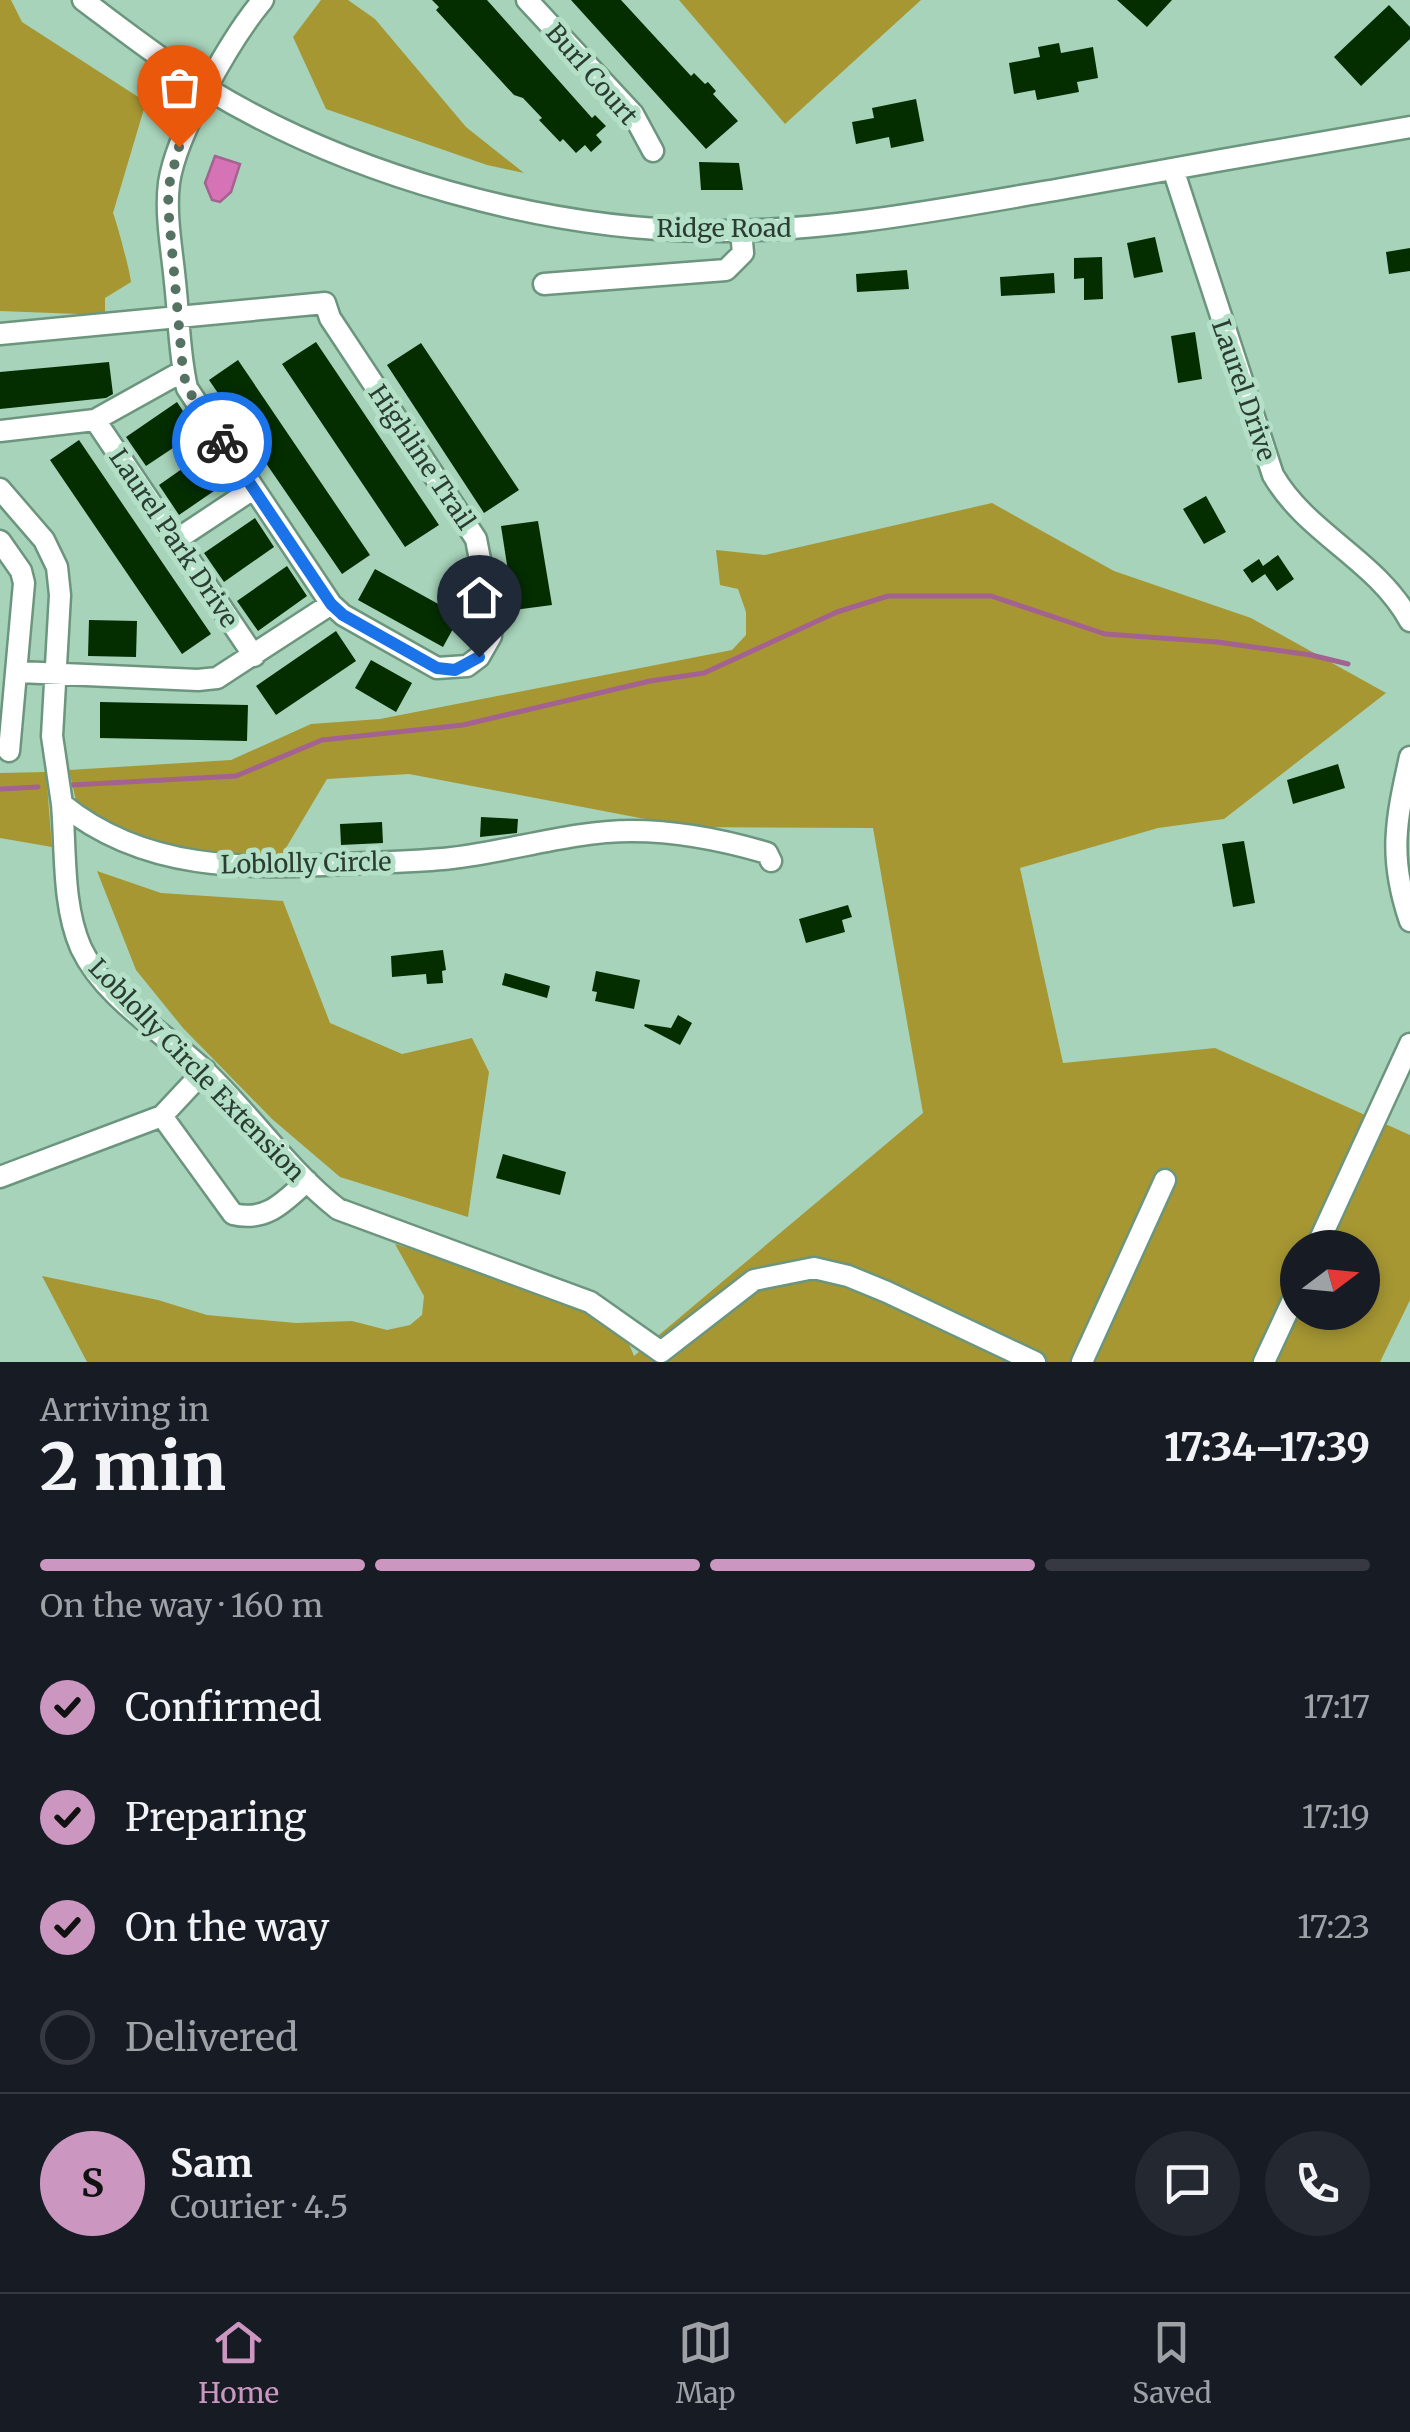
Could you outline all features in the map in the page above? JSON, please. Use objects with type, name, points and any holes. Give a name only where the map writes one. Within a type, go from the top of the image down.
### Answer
[{"type":"street","name":"Ridge Road","points":[[84,0],[207,88],[339,152],[486,200],[615,224],[741,231],[870,223],[1410,127]]},
{"type":"street","name":"Highline Trail","points":[[179,317],[325,303],[330,318],[476,539],[492,621],[491,636],[479,657],[467,666],[437,668],[343,615],[331,604],[187,388],[183,371],[169,185],[179,147],[207,88],[263,0]]},
{"type":"street","name":"Burl Court","points":[[527,0],[633,114],[653,151]]},
{"type":"street","name":"Laurel Drive","points":[[1173,169],[1273,475],[1297,506],[1389,588],[1410,621]]},
{"type":"street","points":[[544,284],[726,270],[743,253],[741,231]]},
{"type":"street","points":[[0,334],[179,317]]},
{"type":"street","points":[[0,432],[95,420],[183,371]]},
{"type":"street","name":"Laurel Park Drive","points":[[95,420],[254,656]]},
{"type":"street","points":[[0,488],[44,540],[57,567],[60,595],[52,736],[62,804]]},
{"type":"street","points":[[176,540],[253,489]]},
{"type":"street","points":[[0,541],[21,570],[24,582],[9,751]]},
{"type":"street","points":[[19,672],[198,680],[230,672],[331,604]]},
{"type":"street","points":[[1410,757],[1396,818],[1394,854],[1410,921]]},
{"type":"street","name":"Loblolly Circle","points":[[62,804],[84,822],[124,842],[173,858],[217,866],[259,869],[454,858],[565,835],[634,831],[720,840],[767,854],[771,861]]},
{"type":"street","name":"Loblolly Circle Extension","points":[[62,804],[72,917],[87,958],[106,984],[204,1070],[306,1182],[338,1208],[590,1302],[661,1352],[754,1280],[814,1268],[848,1276],[1036,1362]]},
{"type":"street","points":[[1324,1230],[1410,1044]]},
{"type":"street","points":[[0,1176],[162,1116],[204,1070]]},
{"type":"street","points":[[162,1116],[232,1214],[253,1219],[277,1209],[306,1182]]},
{"type":"street","points":[[1082,1362],[1164,1180]]},
{"type":"street","points":[[1264,1362],[1280,1328]]},
{"type":"shaded area","points":[[0,0],[11,0],[22,22],[146,102],[113,213],[131,282],[105,298],[105,315],[0,311]]},
{"type":"shaded area","points":[[321,0],[348,0],[375,19],[466,127],[524,173],[487,165],[326,109],[293,37]]},
{"type":"shaded area","points":[[679,0],[921,0],[785,124]]},
{"type":"shaded area","points":[[215,156],[240,164],[231,192],[220,202],[212,200],[205,183]]},
{"type":"shaded area","points":[[992,503],[1114,571],[1251,618],[1386,693],[1224,819],[1158,828],[1020,868],[1063,1063],[1215,1048],[1410,1135],[1410,1300],[1380,1362],[87,1362],[42,1276],[158,1300],[207,1315],[296,1323],[352,1321],[387,1330],[410,1325],[422,1315],[424,1296],[395,1244],[568,1297],[622,1327],[634,1356],[923,1113],[873,828],[687,827],[409,774],[327,779],[277,863],[227,859],[138,839],[77,805],[69,770],[231,760],[311,724],[380,719],[732,650],[746,635],[746,612],[738,589],[720,585],[716,550],[765,555]]},
{"type":"shaded area","points":[[46,772],[52,847],[0,838],[0,773]]},
{"type":"shaded area","points":[[97,871],[161,893],[283,901],[330,1023],[402,1054],[472,1038],[489,1072],[468,1217],[340,1177],[272,1119],[183,1028],[136,970]]},
{"type":"building","points":[[432,0],[487,0],[592,118],[595,115],[606,126],[596,135],[602,142],[591,152],[585,145],[576,153],[563,139],[560,142],[539,120],[542,118],[523,98],[514,95],[436,10],[439,7]]},
{"type":"building","points":[[571,0],[621,0],[691,76],[694,73],[705,84],[708,82],[716,91],[713,94],[738,121],[706,149]]},
{"type":"building","points":[[1117,0],[1172,0],[1147,27]]},
{"type":"building","points":[[1389,5],[1410,27],[1410,39],[1361,86],[1334,57]]},
{"type":"building","points":[[1059,43],[1061,53],[1093,47],[1098,78],[1077,82],[1079,92],[1037,100],[1035,90],[1014,94],[1009,63],[1040,57],[1038,47]]},
{"type":"building","points":[[916,99],[924,141],[891,148],[889,137],[856,144],[852,122],[874,118],[872,108]]},
{"type":"building","points":[[699,162],[739,163],[743,190],[701,190]]},
{"type":"building","points":[[1155,237],[1163,272],[1134,278],[1127,243]]},
{"type":"building","points":[[1410,248],[1410,271],[1389,274],[1386,252]]},
{"type":"building","points":[[1102,257],[1103,299],[1084,300],[1084,278],[1074,279],[1074,258]]},
{"type":"building","points":[[907,270],[909,289],[857,292],[856,274]]},
{"type":"building","points":[[1054,273],[1055,293],[1001,296],[1000,277]]},
{"type":"building","points":[[1195,332],[1202,379],[1178,383],[1171,336]]},
{"type":"building","points":[[316,342],[439,525],[405,547],[282,364]]},
{"type":"building","points":[[421,343],[519,490],[484,513],[387,365]]},
{"type":"building","points":[[238,360],[370,555],[342,574],[209,380]]},
{"type":"building","points":[[109,362],[113,394],[106,398],[0,409],[0,372]]},
{"type":"building","points":[[177,402],[197,432],[146,466],[126,437]]},
{"type":"building","points":[[79,440],[211,634],[182,654],[50,460]]},
{"type":"building","points":[[209,450],[230,480],[179,515],[159,485]]},
{"type":"building","points":[[1206,496],[1226,532],[1204,544],[1183,509]]},
{"type":"building","points":[[255,518],[274,547],[224,582],[204,553]]},
{"type":"building","points":[[538,521],[552,605],[514,610],[501,526]]},
{"type":"building","points":[[1278,555],[1294,579],[1277,591],[1265,574],[1252,583],[1243,570],[1259,559],[1263,566]]},
{"type":"building","points":[[287,566],[307,596],[258,631],[237,601]]},
{"type":"building","points":[[375,569],[460,616],[443,647],[358,600]]},
{"type":"building","points":[[89,620],[137,621],[136,657],[88,656]]},
{"type":"building","points":[[336,631],[356,661],[276,715],[256,686]]},
{"type":"building","points":[[371,660],[412,683],[396,712],[355,688]]},
{"type":"building","points":[[100,702],[248,705],[247,741],[100,738]]},
{"type":"building","points":[[1338,764],[1345,788],[1293,804],[1287,780]]},
{"type":"building","points":[[481,817],[518,819],[517,833],[480,837]]},
{"type":"building","points":[[382,822],[383,843],[341,845],[340,824]]},
{"type":"building","points":[[1244,841],[1255,903],[1233,907],[1222,844]]},
{"type":"building","points":[[848,905],[852,917],[842,920],[845,932],[806,943],[799,919]]},
{"type":"building","points":[[443,950],[443,983],[427,984],[426,974],[392,977],[391,956]]},
{"type":"building","points":[[596,971],[640,980],[634,1009],[595,1001],[597,992],[592,991]]},
{"type":"building","points":[[505,973],[550,986],[547,998],[502,985]]},
{"type":"building","points":[[678,1015],[692,1023],[680,1045],[644,1026],[671,1028]]},
{"type":"building","points":[[503,1154],[566,1172],[560,1195],[496,1178]]},
{"type":"waterway","points":[[72,785],[236,776],[322,740],[463,725],[650,681],[704,673],[837,612],[888,596],[991,596],[1105,634],[1217,642],[1348,664]]},
{"type":"waterway","points":[[0,789],[38,787]]},
{"type":"way so far","points":[[179,147],[172,168],[168,206],[183,371],[187,388],[222,442]]},
{"type":"route","points":[[222,442],[331,604],[343,615],[437,668],[455,670],[479,657]]}]
